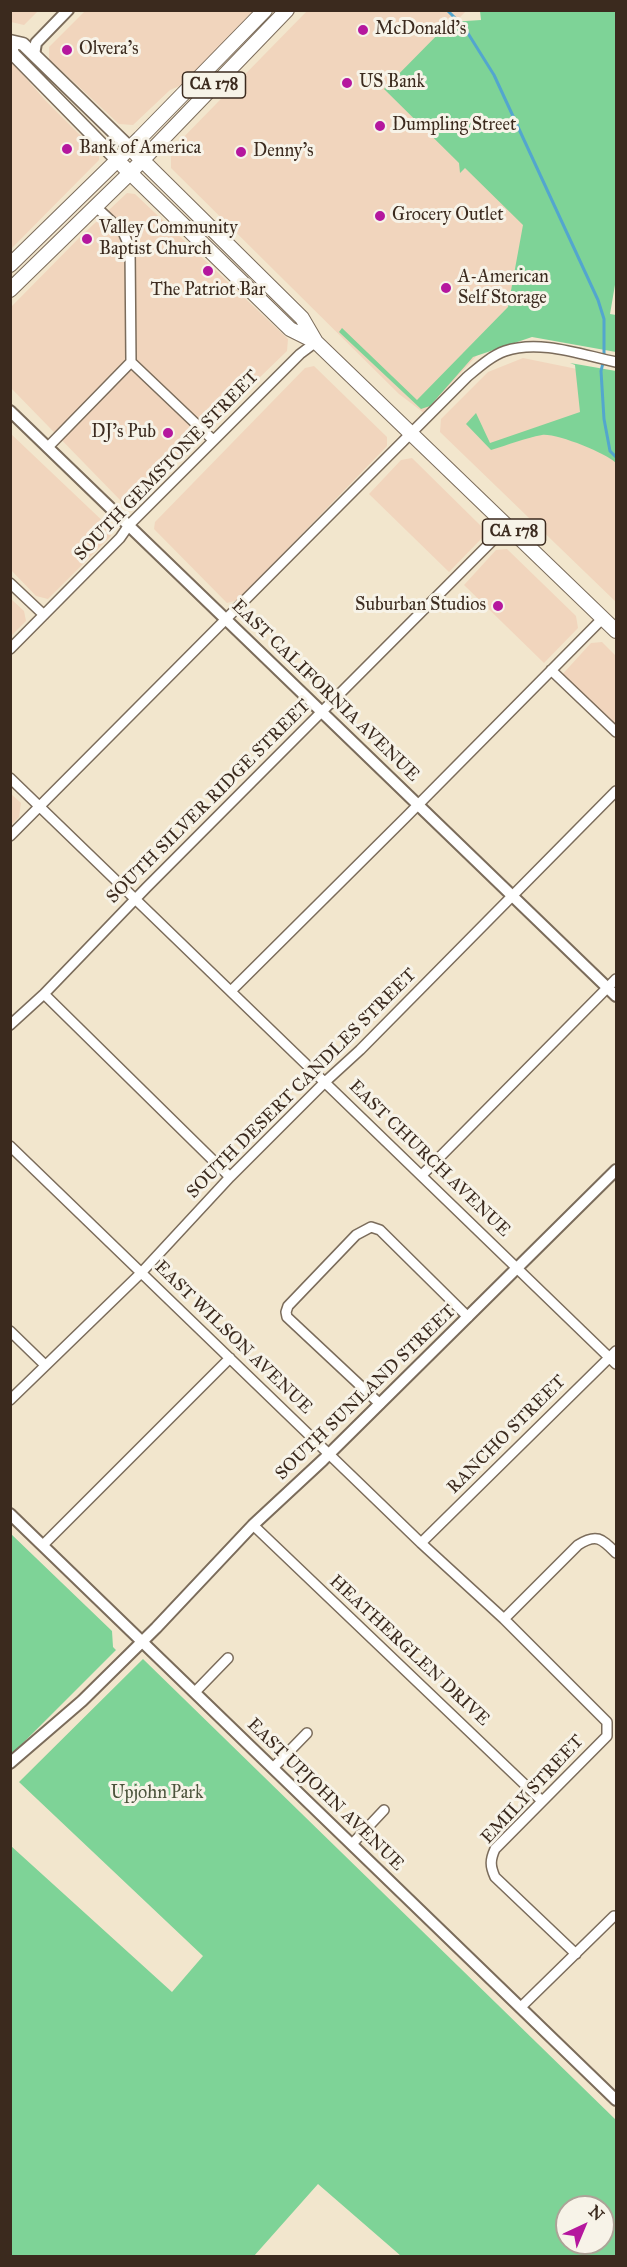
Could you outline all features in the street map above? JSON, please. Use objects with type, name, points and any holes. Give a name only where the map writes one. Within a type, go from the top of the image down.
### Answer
[{"type":"main road","name":"CA 178","points":[[130,148],[265,10]]},
{"type":"main road","points":[[264,34],[264,25],[277,10]]},
{"type":"main road","name":"CA 178","points":[[287,10],[142,160],[302,318],[316,342],[616,631]]},
{"type":"main road","points":[[10,41],[23,44],[142,160],[10,290]]},
{"type":"main road","points":[[10,41],[14,54],[117,160]]},
{"type":"main road","points":[[10,265],[130,148]]},
{"type":"main road","name":"CA 178","points":[[117,160],[290,329],[316,342]]},
{"type":"street","points":[[32,74],[36,43],[68,10]]},
{"type":"street","points":[[48,447],[131,362],[130,248],[123,232],[95,206]]},
{"type":"street","name":"SOUTH GEMSTONE STREET","points":[[10,649],[213,440],[300,354],[316,342]]},
{"type":"street","points":[[10,836],[467,377],[488,360],[507,350],[527,347],[549,348],[616,362]]},
{"type":"street","points":[[131,362],[213,440]]},
{"type":"street","name":"EAST CALIFORNIA AVENUE","points":[[10,411],[323,710],[616,996]]},
{"type":"street","name":"SOUTH SILVER RIDGE STREET","points":[[10,1025],[44,994],[507,526]]},
{"type":"street","points":[[10,583],[44,615]]},
{"type":"street","points":[[231,990],[603,618]]},
{"type":"street","points":[[551,670],[616,732]]},
{"type":"street","name":"EAST CHURCH AVENUE","points":[[10,778],[614,1358]]},
{"type":"street","name":"SOUTH DESERT CANDLES STREET","points":[[10,1400],[141,1272],[230,1178],[616,791]]},
{"type":"street","points":[[422,1175],[616,979]]},
{"type":"street","points":[[44,994],[230,1178]]},
{"type":"street","name":"EAST WILSON AVENUE","points":[[10,1146],[421,1543],[504,1619],[607,1722],[608,1733]]},
{"type":"street","name":"SOUTH SUNLAND STREET","points":[[10,1763],[64,1718],[253,1526],[380,1404],[616,1170]]},
{"type":"street","points":[[380,1404],[287,1317],[286,1310],[356,1235],[371,1227],[380,1230],[468,1317]]},
{"type":"street","points":[[10,1331],[45,1365]]},
{"type":"street","points":[[43,1545],[230,1358]]},
{"type":"street","name":"RANCHO STREET","points":[[421,1543],[614,1358]]},
{"type":"street","name":"EAST UPJOHN AVENUE","points":[[10,1514],[616,2100]]},
{"type":"street","name":"HEATHERGLEN DRIVE","points":[[253,1526],[542,1801]]},
{"type":"street","points":[[504,1619],[578,1545],[592,1538],[605,1542],[616,1553]]},
{"type":"street","points":[[195,1692],[228,1658]]},
{"type":"street","points":[[273,1768],[307,1733]]},
{"type":"street","name":"EMILY STREET","points":[[576,1954],[494,1873],[491,1858],[495,1849],[608,1733]]},
{"type":"street","points":[[352,1844],[384,1810]]},
{"type":"street","points":[[521,2007],[614,1916]]},
{"type":"shaded area","points":[[86,10],[253,11],[184,84],[170,90],[133,125],[119,124],[49,59],[49,47]]},
{"type":"shaded area","points":[[10,11],[38,11],[24,25],[11,22]]},
{"type":"shaded area","points":[[307,11],[466,11],[388,91],[531,230],[516,313],[424,413],[399,394],[171,168],[171,150]]},
{"type":"shaded area","points":[[11,61],[45,100],[99,154],[99,160],[11,249]]},
{"type":"shaded area","points":[[127,193],[135,194],[288,339],[287,351],[132,501],[122,502],[11,388],[11,307]]},
{"type":"shaded area","points":[[523,358],[577,369],[616,451],[616,602],[440,432],[441,419],[488,372]]},
{"type":"shaded area","points":[[314,366],[387,437],[387,446],[238,600],[227,603],[154,529],[155,522],[305,368]]},
{"type":"shaded area","points":[[10,433],[109,527],[111,536],[48,599],[36,596],[11,570]]},
{"type":"shaded area","points":[[412,458],[481,526],[483,537],[449,572],[369,494],[401,460]]},
{"type":"shaded area","points":[[507,549],[576,616],[578,628],[544,663],[464,585],[496,550]]},
{"type":"shaded area","points":[[10,598],[24,611],[26,621],[11,636]]},
{"type":"shaded area","points":[[602,642],[616,656],[616,734],[559,678],[591,643]]},
{"type":"shaded area","points":[[10,793],[21,803],[19,817],[11,825]]},
{"type":"green space","points":[[480,11],[616,11],[616,279],[610,314],[616,315],[616,352],[532,337],[473,357],[430,406],[421,409],[339,332],[342,328],[417,400],[508,307],[523,225],[465,168],[460,173],[459,163],[384,89],[450,22],[481,20]]},
{"type":"green space","points":[[570,363],[616,371],[616,463],[581,445],[549,435],[529,438],[491,450],[466,424],[476,413],[490,443],[580,412],[575,365]]},
{"type":"green space","points":[[10,1533],[112,1631],[113,1647],[116,1650],[11,1755]]},
{"type":"green space","name":"Upjohn Park","points":[[143,1659],[616,2120],[616,2256],[401,2256],[318,2184],[254,2256],[11,2256],[11,1846],[172,1992],[203,1956],[19,1782]]},
{"type":"waterway","points":[[447,10],[464,27],[494,75],[598,300],[604,319],[604,359],[601,371],[604,419],[610,451],[616,457]]},
{"type":"place","name":"McDonald's","points":[[363,30]]},
{"type":"place","name":"Olvera's","points":[[67,50]]},
{"type":"place","name":"US Bank","points":[[347,83]]},
{"type":"place","name":"Dumpling Street","points":[[380,126]]},
{"type":"place","name":"Bank of America","points":[[67,149]]},
{"type":"place","name":"Denny's","points":[[241,152]]},
{"type":"place","name":"Grocery Outlet","points":[[380,216]]},
{"type":"place","name":"Valley Community Baptist Church","points":[[87,239]]},
{"type":"place","name":"The Patriot Bar","points":[[208,271]]},
{"type":"place","name":"A-American Self Storage","points":[[446,288]]},
{"type":"place","name":"DJ's Pub","points":[[168,433]]},
{"type":"place","name":"Suburban Studios","points":[[498,606]]}]
